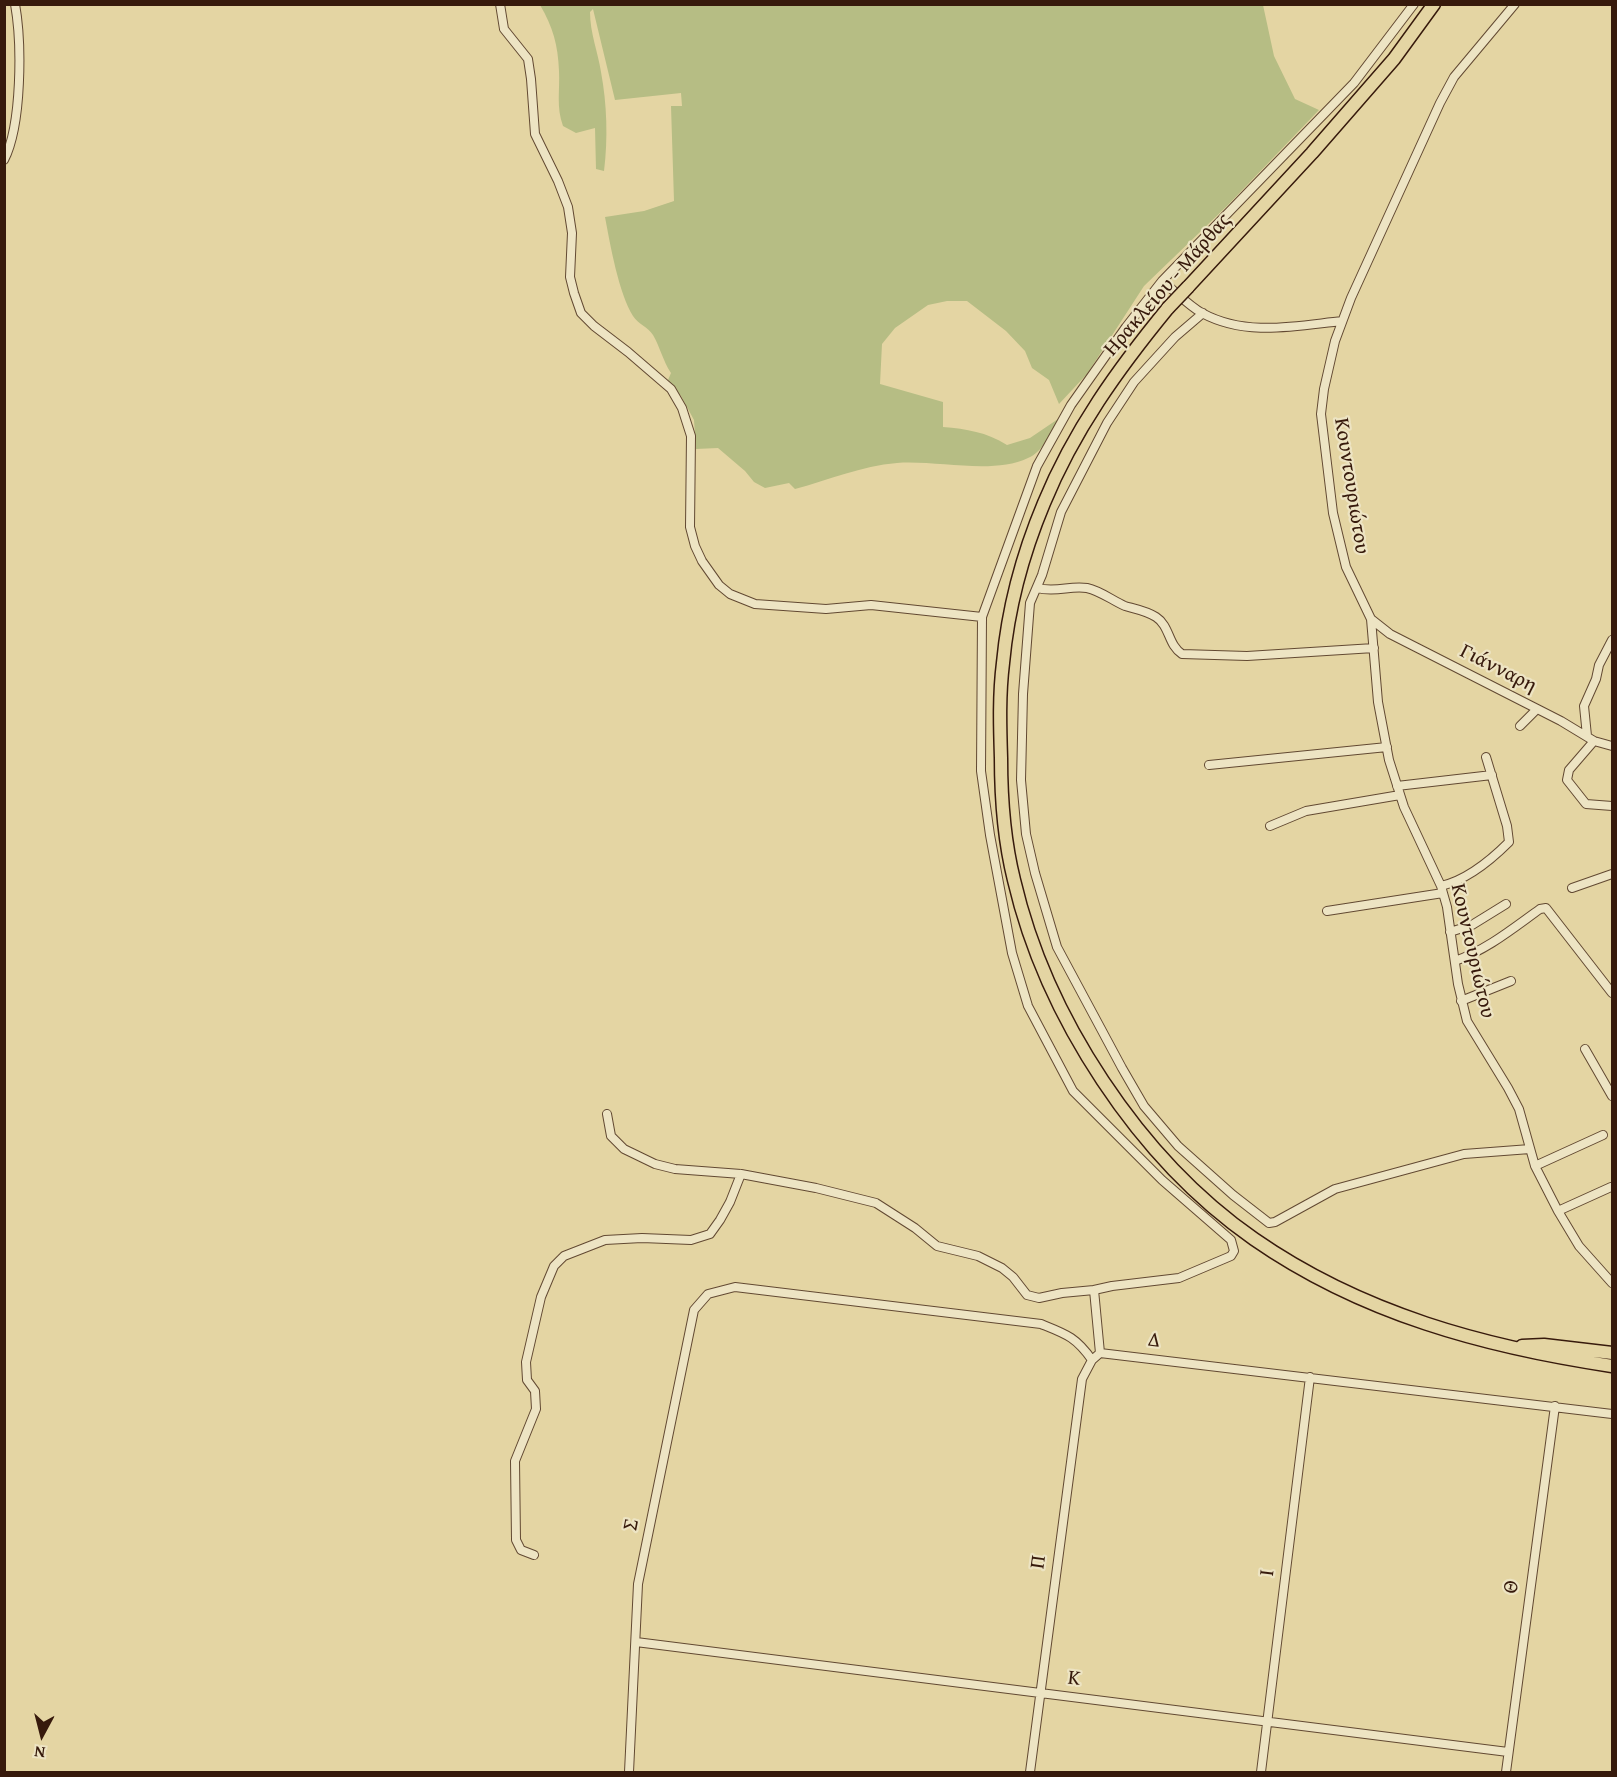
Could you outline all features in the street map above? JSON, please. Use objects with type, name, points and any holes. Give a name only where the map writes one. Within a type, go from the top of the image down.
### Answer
[{"type":"main road","name":"Ηρακλείου - Μάρθας","points":[[1434,4],[1394,59],[1312,153],[1168,308],[1126,360],[1088,415],[1064,458],[1043,506],[1025,559],[1011,614],[1003,664],[1000,716],[1004,829],[1013,879],[1027,928],[1070,1027],[1112,1094],[1161,1158],[1202,1198],[1254,1239],[1301,1269],[1344,1292],[1431,1327],[1481,1341],[1542,1355],[1612,1366]]},
{"type":"main road","name":"Ηρακλείου - Μάρθας","points":[[1515,1347],[1544,1345],[1612,1353]]},
{"type":"street","points":[[4,160],[10,149],[14,131],[18,79],[18,19],[15,4]]},
{"type":"street","points":[[500,4],[504,29],[528,59],[535,135],[568,207],[572,233],[570,277],[581,313],[671,389],[682,408],[691,436],[690,527],[695,546],[712,576],[730,594],[755,604],[826,609],[871,605],[982,617]]},
{"type":"street","points":[[607,1114],[611,1136],[624,1149],[655,1164],[675,1169],[741,1174],[816,1188],[876,1203],[938,1246],[978,1256],[1002,1268],[1027,1295],[1039,1298],[1179,1278],[1231,1256],[1234,1251],[1231,1240],[1162,1180],[1073,1090],[1028,1006],[1012,953],[990,835],[981,771],[982,617],[1025,494],[1050,441],[1071,405],[1126,327],[1162,281],[1354,82],[1414,4]]},
{"type":"street","name":"Κουντουριώτου","points":[[1515,4],[1454,77],[1440,103],[1342,321],[1324,389],[1322,423],[1341,548],[1353,584],[1371,619],[1378,702],[1387,747],[1397,786],[1411,824],[1442,889],[1461,1001],[1467,1021],[1519,1108],[1535,1166],[1558,1211],[1580,1246],[1612,1284]]},
{"type":"street","points":[[1162,281],[1203,313],[1227,323],[1249,328],[1273,328],[1342,321]]},
{"type":"street","points":[[1203,313],[1185,327],[1134,382],[1113,414],[1061,512],[1030,603],[1023,694],[1021,780],[1026,834],[1057,947],[1144,1106],[1179,1146],[1233,1195],[1269,1223],[1275,1222],[1335,1189],[1464,1154],[1530,1149]]},
{"type":"street","points":[[1037,588],[1050,591],[1088,588],[1124,605],[1148,612],[1166,627],[1175,650],[1182,654],[1247,656],[1374,648]]},
{"type":"street","name":"Γιάνναρη","points":[[1371,619],[1390,634],[1537,709],[1594,741],[1612,746]]},
{"type":"street","points":[[1587,736],[1584,706],[1596,679],[1599,665],[1612,640]]},
{"type":"street","points":[[1520,726],[1537,709]]},
{"type":"street","points":[[1594,741],[1569,770],[1567,780],[1586,804],[1612,806]]},
{"type":"street","points":[[1209,765],[1387,747]]},
{"type":"street","points":[[1327,911],[1442,889],[1466,877],[1509,842],[1507,826],[1486,757]]},
{"type":"street","points":[[1397,786],[1492,775]]},
{"type":"street","points":[[1270,826],[1306,811],[1400,795]]},
{"type":"street","points":[[1572,888],[1612,874]]},
{"type":"street","points":[[1450,932],[1472,925],[1506,904]]},
{"type":"street","points":[[1455,960],[1477,952],[1502,938],[1540,909],[1546,908],[1612,993]]},
{"type":"street","points":[[1461,1001],[1510,981]]},
{"type":"street","points":[[1585,1049],[1612,1095]]},
{"type":"street","points":[[1535,1166],[1603,1136]]},
{"type":"street","points":[[534,1555],[521,1550],[516,1540],[515,1461],[536,1409],[535,1391],[527,1380],[526,1362],[542,1297],[554,1266],[564,1256],[605,1240],[642,1238],[691,1240],[710,1234],[725,1211],[741,1174]]},
{"type":"street","points":[[1558,1211],[1611,1187]]},
{"type":"street","name":"Σ","points":[[629,1773],[638,1584],[694,1310],[708,1294],[735,1287],[1041,1324],[1064,1333],[1080,1343],[1092,1360]]},
{"type":"street","points":[[1092,1360],[1100,1353],[1094,1290]]},
{"type":"street","name":"Δ","points":[[1100,1353],[1612,1414]]},
{"type":"street","name":"Π","points":[[1030,1773],[1082,1378],[1092,1360]]},
{"type":"street","name":"Ι","points":[[1261,1773],[1310,1377]]},
{"type":"street","name":"Θ","points":[[1506,1773],[1555,1406]]},
{"type":"street","name":"Κ","points":[[636,1642],[1508,1752]]},
{"type":"green space","points":[[540,5],[1263,5],[1274,56],[1295,99],[1319,110],[1226,207],[1144,286],[1087,374],[1059,404],[1049,380],[1032,368],[1025,351],[1006,331],[967,301],[947,301],[928,305],[895,328],[882,344],[880,384],[943,402],[943,427],[976,432],[1007,445],[1030,438],[1058,419],[1046,441],[1033,455],[1014,463],[998,466],[897,463],[858,470],[795,489],[789,483],[765,488],[754,482],[745,471],[718,448],[696,449],[694,420],[681,396],[668,380],[671,373],[653,335],[635,319],[628,307],[612,254],[605,217],[644,211],[674,201],[671,106],[682,106],[681,93],[615,100],[593,9],[590,12],[590,20],[605,96],[606,122],[604,171],[596,169],[595,128],[576,133],[563,126],[559,106],[556,44]]}]
